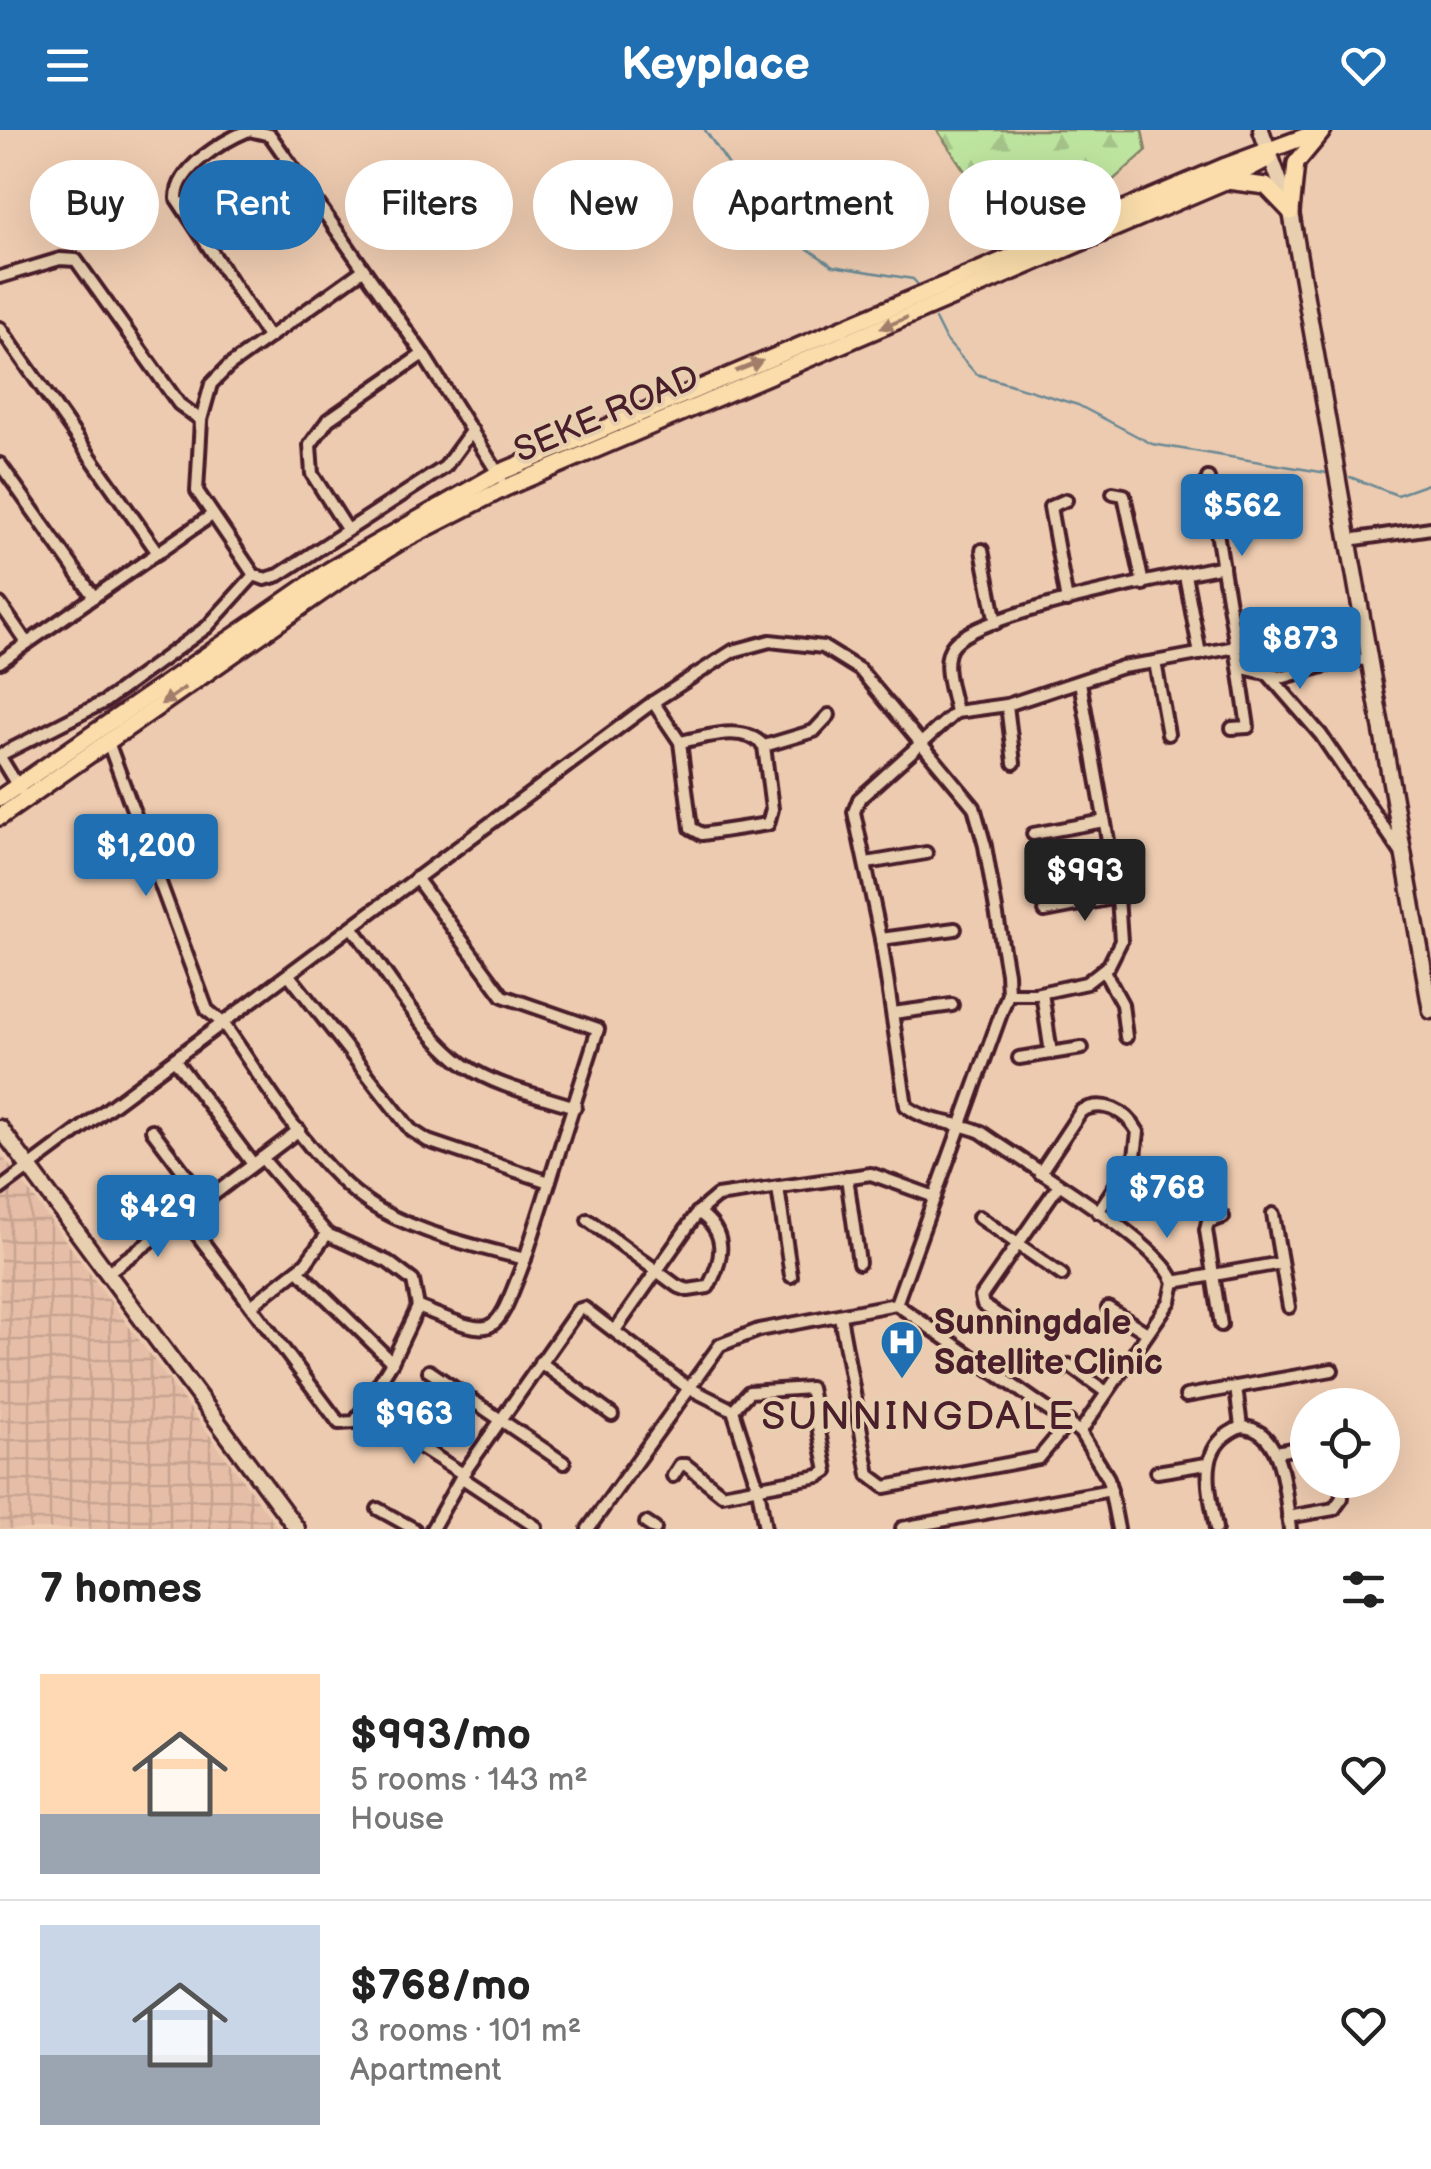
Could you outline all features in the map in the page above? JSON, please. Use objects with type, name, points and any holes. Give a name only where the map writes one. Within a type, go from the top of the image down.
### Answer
[{"type":"main road","name":"SEKE ROAD","points":[[0,817],[21,793],[330,570],[502,480],[1324,130]]},
{"type":"main road","points":[[1291,212],[1296,163],[1324,130]]},
{"type":"main road","name":"SEKE ROAD","points":[[0,798],[21,793],[108,742],[345,576],[502,480],[1225,181],[1274,152]]},
{"type":"main road","points":[[1225,181],[1266,186],[1291,212]]},
{"type":"street","points":[[268,337],[177,198],[176,186],[196,164],[242,133],[255,130],[270,135],[423,354],[502,480]]},
{"type":"street","points":[[1262,130],[1274,152],[1291,212],[1431,1010]]},
{"type":"street","points":[[0,277],[60,259],[76,260],[179,404],[201,420]]},
{"type":"street","points":[[363,270],[218,375],[201,420],[196,486],[212,515],[254,575],[265,579],[279,575],[445,467],[472,430]]},
{"type":"street","points":[[1,332],[158,553]]},
{"type":"street","points":[[347,528],[312,474],[310,445],[328,420],[423,354]]},
{"type":"street","points":[[0,464],[94,597]]},
{"type":"street","points":[[1208,478],[1248,726],[1232,728]]},
{"type":"street","points":[[1112,493],[1124,495],[1143,584]]},
{"type":"street","points":[[1066,500],[1050,506],[1067,601]]},
{"type":"street","points":[[0,662],[212,515]]},
{"type":"street","points":[[1348,540],[1431,528]]},
{"type":"street","points":[[982,550],[996,623]]},
{"type":"street","points":[[956,712],[948,669],[954,644],[996,623],[1067,601],[1222,566]]},
{"type":"street","points":[[1185,574],[1200,654]]},
{"type":"street","points":[[21,793],[0,756],[104,702],[207,627],[254,575]]},
{"type":"street","points":[[0,604],[27,643]]},
{"type":"street","points":[[1327,666],[1352,637],[1364,632]]},
{"type":"street","points":[[0,1189],[653,702],[734,651],[790,642],[823,648],[860,670],[967,796],[979,820],[1008,994],[896,1304]]},
{"type":"street","points":[[1080,1432],[1170,1301],[1174,1282],[1162,1263],[1098,1212],[1040,1173],[962,1123],[948,1124],[906,1106],[856,804],[956,712],[1007,704],[1155,662],[1236,647]]},
{"type":"street","points":[[1240,666],[1284,677],[1368,660]]},
{"type":"street","points":[[1155,662],[1168,734]]},
{"type":"street","points":[[1268,674],[1320,735],[1404,857]]},
{"type":"street","points":[[1008,994],[1042,993],[1086,983],[1104,971],[1116,953],[1122,932],[1080,682]]},
{"type":"street","points":[[653,702],[680,742],[689,823],[702,834],[768,824],[772,810],[764,746],[750,734],[738,732],[680,742]]},
{"type":"street","points":[[1007,704],[1014,763]]},
{"type":"street","points":[[764,746],[814,731],[830,715]]},
{"type":"street","points":[[108,742],[207,1010],[223,1023],[299,1130],[348,1186],[378,1209],[526,1259]]},
{"type":"street","points":[[1033,834],[1104,821]]},
{"type":"street","points":[[867,863],[926,853]]},
{"type":"street","points":[[416,878],[503,996],[598,1029],[526,1259],[502,1318],[494,1327],[476,1330],[418,1307]]},
{"type":"street","points":[[1045,911],[1118,897]]},
{"type":"street","points":[[353,928],[439,1040],[465,1066],[496,1082],[575,1106]]},
{"type":"street","points":[[881,939],[955,929]]},
{"type":"street","points":[[1104,971],[1122,1004],[1126,1037]]},
{"type":"street","points":[[290,974],[410,1130],[428,1141],[549,1182]]},
{"type":"street","points":[[1042,993],[1051,1053]]},
{"type":"street","points":[[892,1013],[952,1004]]},
{"type":"street","points":[[1019,1058],[1082,1048]]},
{"type":"street","points":[[174,1060],[258,1161],[327,1234],[388,1262],[413,1280],[418,1307],[392,1362],[355,1422],[339,1424],[184,1217]]},
{"type":"street","points":[[1040,1173],[1081,1110],[1100,1106],[1118,1110],[1138,1132],[1138,1146],[1098,1212]]},
{"type":"street","points":[[0,1128],[296,1529]]},
{"type":"street","points":[[152,1130],[205,1200]]},
{"type":"street","points":[[108,1272],[299,1130]]},
{"type":"street","points":[[616,1329],[698,1212],[717,1196],[880,1175],[935,1197]]},
{"type":"street","points":[[847,1177],[859,1263]]},
{"type":"street","points":[[1016,1328],[983,1304],[981,1297],[1058,1186]]},
{"type":"street","points":[[778,1188],[791,1276]]},
{"type":"street","points":[[588,1220],[682,1289],[710,1284],[722,1253],[712,1221],[698,1212]]},
{"type":"street","points":[[1273,1214],[1289,1307]]},
{"type":"street","points":[[978,1217],[1062,1275]]},
{"type":"street","points":[[1221,1325],[1206,1226],[1222,1217]]},
{"type":"street","points":[[251,1306],[316,1254],[327,1234]]},
{"type":"street","points":[[1174,1282],[1281,1263]]},
{"type":"street","points":[[298,1270],[392,1362]]},
{"type":"street","points":[[588,1529],[686,1387],[726,1341],[785,1324],[896,1304],[1080,1432],[1099,1458],[1111,1490],[1118,1529]]},
{"type":"street","points":[[432,1529],[462,1475],[580,1308],[616,1329],[686,1387],[733,1410],[758,1488],[765,1529]]},
{"type":"street","points":[[1108,1308],[1148,1333]]},
{"type":"street","points":[[840,1316],[869,1476],[875,1484],[884,1487],[1039,1458],[1069,1422]]},
{"type":"street","points":[[540,1362],[612,1414]]},
{"type":"street","points":[[1060,1372],[1069,1365],[1106,1392]]},
{"type":"street","points":[[1186,1396],[1332,1370]]},
{"type":"street","points":[[429,1371],[564,1463]]},
{"type":"street","points":[[673,1476],[682,1465],[722,1494],[826,1471],[814,1396],[805,1386],[749,1392],[733,1410]]},
{"type":"street","points":[[1236,1387],[1241,1428]]},
{"type":"street","points":[[387,1426],[536,1527]]},
{"type":"street","points":[[1216,1529],[1206,1464],[1216,1444],[1241,1428],[1259,1432],[1276,1452],[1289,1523],[1334,1508],[1342,1498]]},
{"type":"street","points":[[1276,1452],[1290,1449]]},
{"type":"street","points":[[1157,1472],[1206,1464]]},
{"type":"street","points":[[902,1528],[1111,1490]]},
{"type":"street","points":[[378,1509],[414,1529]]},
{"type":"street","points":[[995,1513],[998,1529]]},
{"type":"shaded area","points":[[0,1153],[23,1183],[279,1529],[0,1529]]},
{"type":"green space","points":[[937,130],[1142,130],[1146,151],[1121,173],[1121,160],[957,160]]},
{"type":"waterway","points":[[705,130],[767,221],[833,266],[913,279],[920,287]]},
{"type":"waterway","points":[[935,319],[945,339],[976,374],[1078,405],[1152,444],[1327,473]]},
{"type":"waterway","points":[[1350,477],[1397,495],[1431,483]]},
{"type":"place","name":"Sunningdale Satellite Clinic","points":[[902,1380]]},
{"type":"district","name":"SUNNINGDALE","points":[[919,1415]]}]
